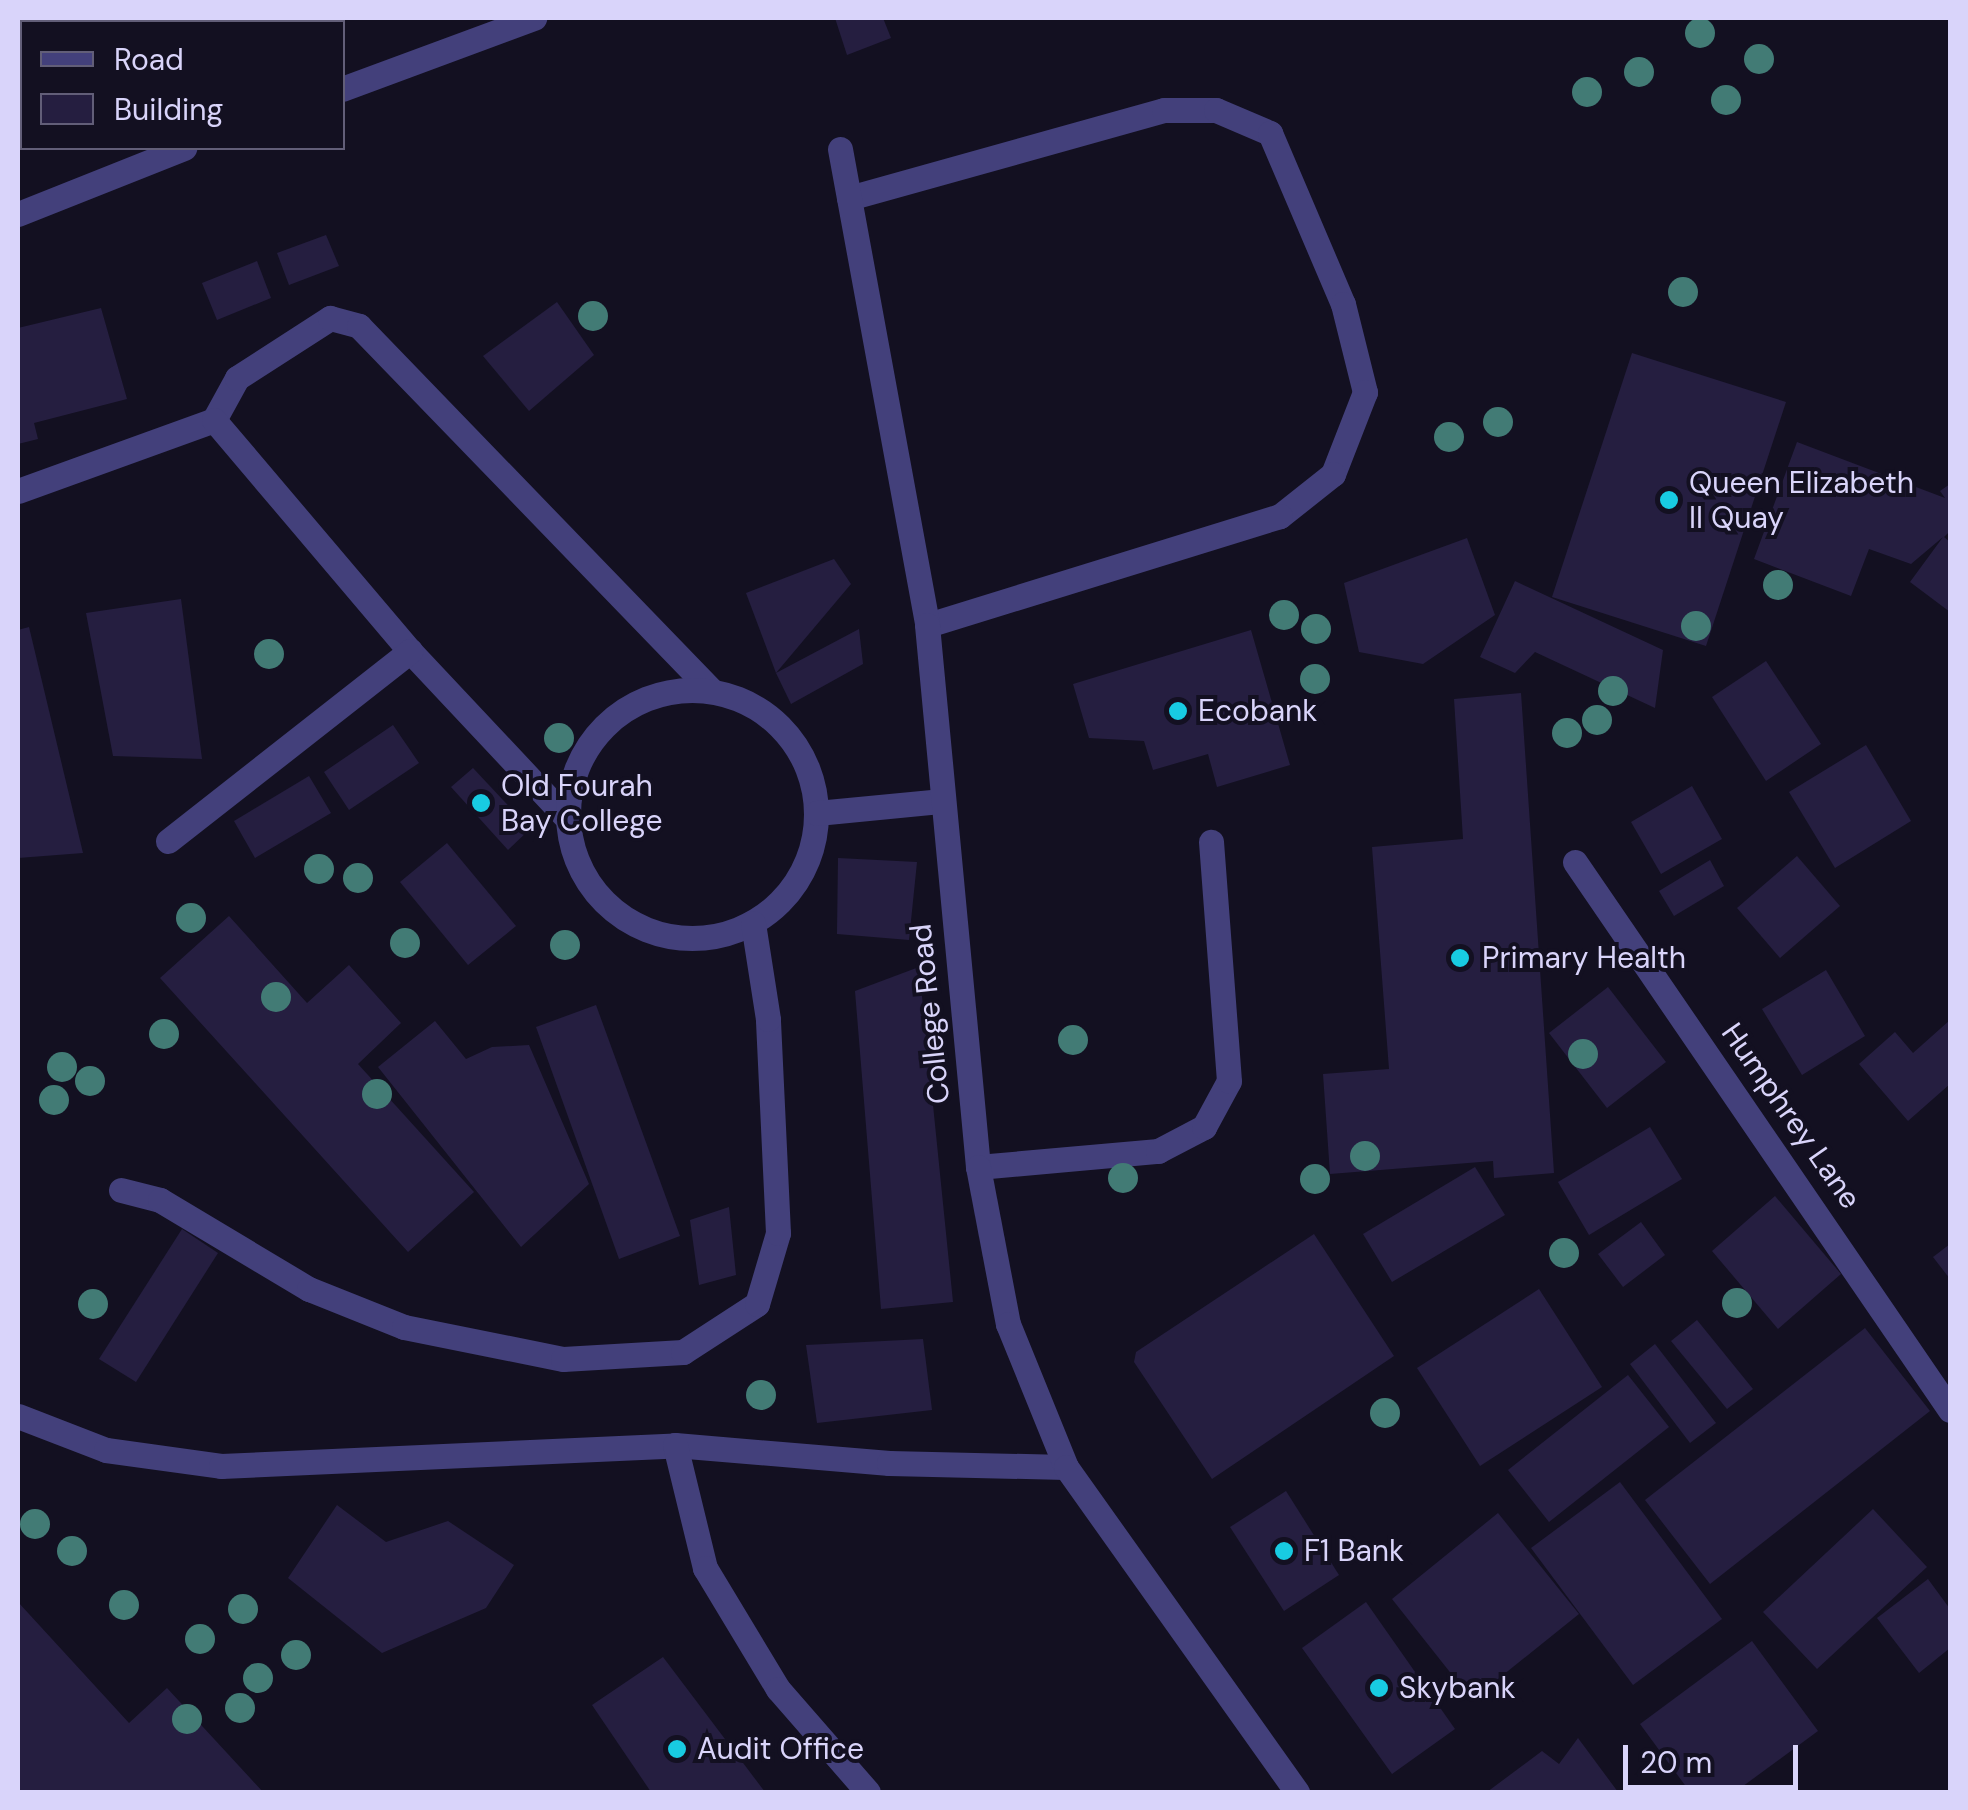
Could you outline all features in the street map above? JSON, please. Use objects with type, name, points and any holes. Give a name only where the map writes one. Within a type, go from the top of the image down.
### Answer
[{"type":"street","points":[[345,88],[534,18]]},
{"type":"street","points":[[848,198],[1164,110],[1216,110],[1270,133],[1343,304],[1365,392],[1332,474],[1280,516],[927,625]]},
{"type":"street","name":"College Road","points":[[840,149],[927,625],[978,1167],[1008,1324],[1066,1467],[1297,1792]]},
{"type":"street","points":[[18,214],[179,150]]},
{"type":"street","points":[[18,491],[214,420],[236,378],[330,318],[360,326],[710,690]]},
{"type":"street","points":[[214,420],[410,652],[566,818]]},
{"type":"street","points":[[168,841],[410,652]]},
{"type":"street","points":[[710,690],[744,700],[797,745],[817,812],[810,856],[787,894],[753,922],[713,937],[670,937],[630,923],[597,896],[576,860],[566,818],[577,764],[609,720],[656,694],[710,690]]},
{"type":"street","points":[[817,812],[942,801]]},
{"type":"street","points":[[978,1167],[1158,1151],[1204,1127],[1229,1081],[1211,842]]},
{"type":"street","name":"Humphrey Lane","points":[[1575,862],[1950,1410]]},
{"type":"street","points":[[121,1190],[160,1200],[310,1288],[404,1326],[564,1359],[684,1352],[758,1304],[778,1232],[768,1020],[753,922]]},
{"type":"street","points":[[18,1416],[106,1450],[221,1466],[676,1445],[889,1463],[1066,1467]]},
{"type":"street","points":[[676,1445],[705,1568],[778,1690],[868,1792]]},
{"type":"building","points":[[18,18],[127,18],[20,20],[18,56]]},
{"type":"building","points":[[835,18],[883,18],[891,38],[847,55]]},
{"type":"building","points":[[326,235],[339,266],[289,285],[277,253]]},
{"type":"building","points":[[257,261],[271,298],[217,320],[202,283]]},
{"type":"building","points":[[557,302],[594,355],[529,411],[483,356]]},
{"type":"building","points":[[101,308],[127,399],[34,423],[38,439],[18,444],[18,328]]},
{"type":"building","name":"Queen Elizabeth II Quay","points":[[1632,353],[1786,402],[1706,646],[1552,597]]},
{"type":"building","points":[[1797,442],[1945,498],[1940,491],[1950,484],[1950,531],[1944,537],[1950,542],[1950,612],[1910,582],[1943,537],[1911,564],[1869,549],[1851,596],[1754,559]]},
{"type":"building","points":[[1467,538],[1495,615],[1423,664],[1359,652],[1344,583]]},
{"type":"building","points":[[834,559],[851,584],[776,673],[746,593]]},
{"type":"building","points":[[1515,581],[1663,650],[1655,708],[1535,652],[1515,673],[1480,657]]},
{"type":"building","points":[[181,599],[202,759],[113,756],[86,613]]},
{"type":"building","points":[[29,627],[83,853],[18,858],[18,630]]},
{"type":"building","points":[[859,629],[863,664],[791,704],[776,673]]},
{"type":"building","name":"Ecobank","points":[[1251,630],[1290,765],[1217,787],[1208,754],[1153,770],[1144,741],[1089,738],[1073,684]]},
{"type":"building","points":[[1766,661],[1821,744],[1766,781],[1712,697]]},
{"type":"building","name":"Primary Health","points":[[1521,693],[1554,1173],[1494,1178],[1493,1161],[1330,1174],[1323,1074],[1389,1069],[1372,847],[1463,839],[1454,699]]},
{"type":"building","points":[[393,725],[419,763],[349,810],[324,772]]},
{"type":"building","points":[[1866,745],[1911,821],[1835,868],[1789,792]]},
{"type":"building","points":[[473,768],[530,829],[508,850],[451,787]]},
{"type":"building","points":[[309,776],[331,813],[255,858],[234,821]]},
{"type":"building","points":[[1692,786],[1722,839],[1661,874],[1631,822]]},
{"type":"building","points":[[447,843],[516,926],[468,965],[400,882]]},
{"type":"building","points":[[1797,856],[1840,906],[1780,958],[1737,908]]},
{"type":"building","points":[[838,858],[917,862],[909,940],[837,934]]},
{"type":"building","points":[[1710,860],[1724,886],[1674,916],[1659,891]]},
{"type":"building","points":[[229,916],[307,1003],[349,965],[401,1023],[358,1064],[474,1192],[408,1252],[160,978]]},
{"type":"building","points":[[919,967],[953,1302],[881,1309],[855,991]]},
{"type":"building","points":[[1826,970],[1865,1036],[1802,1075],[1762,1009]]},
{"type":"building","points":[[1608,987],[1666,1062],[1607,1108],[1549,1033]]},
{"type":"building","points":[[596,1005],[680,1236],[619,1259],[536,1027]]},
{"type":"building","points":[[1950,1020],[1950,1084],[1908,1121],[1859,1064],[1895,1032],[1913,1053]]},
{"type":"building","points":[[435,1021],[466,1059],[492,1047],[529,1045],[589,1184],[521,1247],[378,1067]]},
{"type":"building","points":[[1650,1127],[1682,1179],[1589,1235],[1558,1182]]},
{"type":"building","points":[[1475,1167],[1505,1215],[1392,1282],[1363,1234]]},
{"type":"building","points":[[1775,1196],[1841,1274],[1778,1329],[1712,1251]]},
{"type":"building","points":[[729,1207],[736,1275],[699,1285],[690,1220]]},
{"type":"building","points":[[1641,1222],[1665,1255],[1623,1287],[1598,1254]]},
{"type":"building","points":[[182,1229],[218,1253],[136,1382],[99,1359]]},
{"type":"building","points":[[1314,1234],[1394,1356],[1212,1479],[1134,1362],[1136,1352]]},
{"type":"building","points":[[1950,1244],[1950,1279],[1933,1257]]},
{"type":"building","points":[[1539,1289],[1602,1387],[1480,1466],[1417,1368]]},
{"type":"building","points":[[1697,1320],[1753,1389],[1727,1409],[1671,1341]]},
{"type":"building","points":[[1865,1328],[1930,1411],[1710,1584],[1645,1500]]},
{"type":"building","points":[[923,1339],[932,1410],[817,1423],[806,1345]]},
{"type":"building","points":[[1655,1344],[1716,1423],[1690,1443],[1630,1364]]},
{"type":"building","points":[[1628,1375],[1669,1427],[1549,1522],[1508,1470]]},
{"type":"building","points":[[1620,1482],[1722,1619],[1633,1685],[1531,1548]]},
{"type":"building","name":"F1 Bank","points":[[1286,1491],[1339,1575],[1284,1611],[1230,1527]]},
{"type":"building","points":[[337,1505],[386,1542],[448,1521],[514,1565],[486,1608],[382,1653],[288,1578]]},
{"type":"building","points":[[1873,1509],[1927,1567],[1817,1669],[1763,1612]]},
{"type":"building","points":[[1498,1513],[1579,1614],[1472,1700],[1392,1599]]},
{"type":"building","points":[[1928,1579],[1950,1609],[1950,1648],[1919,1673],[1877,1618]]},
{"type":"building","points":[[18,1602],[129,1723],[167,1688],[263,1792],[18,1792]]},
{"type":"building","name":"Skybank","points":[[1366,1602],[1455,1729],[1392,1774],[1302,1648]]},
{"type":"building","points":[[1752,1641],[1818,1731],[1735,1792],[1690,1792],[1640,1724]]},
{"type":"building","name":"Audit Office","points":[[663,1657],[765,1792],[651,1792],[592,1705]]},
{"type":"building","points":[[1578,1738],[1618,1792],[1487,1792],[1542,1751],[1559,1764]]},
{"type":"place","name":"Queen Elizabeth II Quay","points":[[1669,500]]},
{"type":"place","name":"Ecobank","points":[[1178,711]]},
{"type":"place","name":"Old Fourah Bay College","points":[[481,803]]},
{"type":"place","name":"Primary Health","points":[[1460,958]]},
{"type":"place","name":"F1 Bank","points":[[1284,1551]]},
{"type":"place","name":"Skybank","points":[[1379,1688]]},
{"type":"place","name":"Audit Office","points":[[677,1749]]}]
